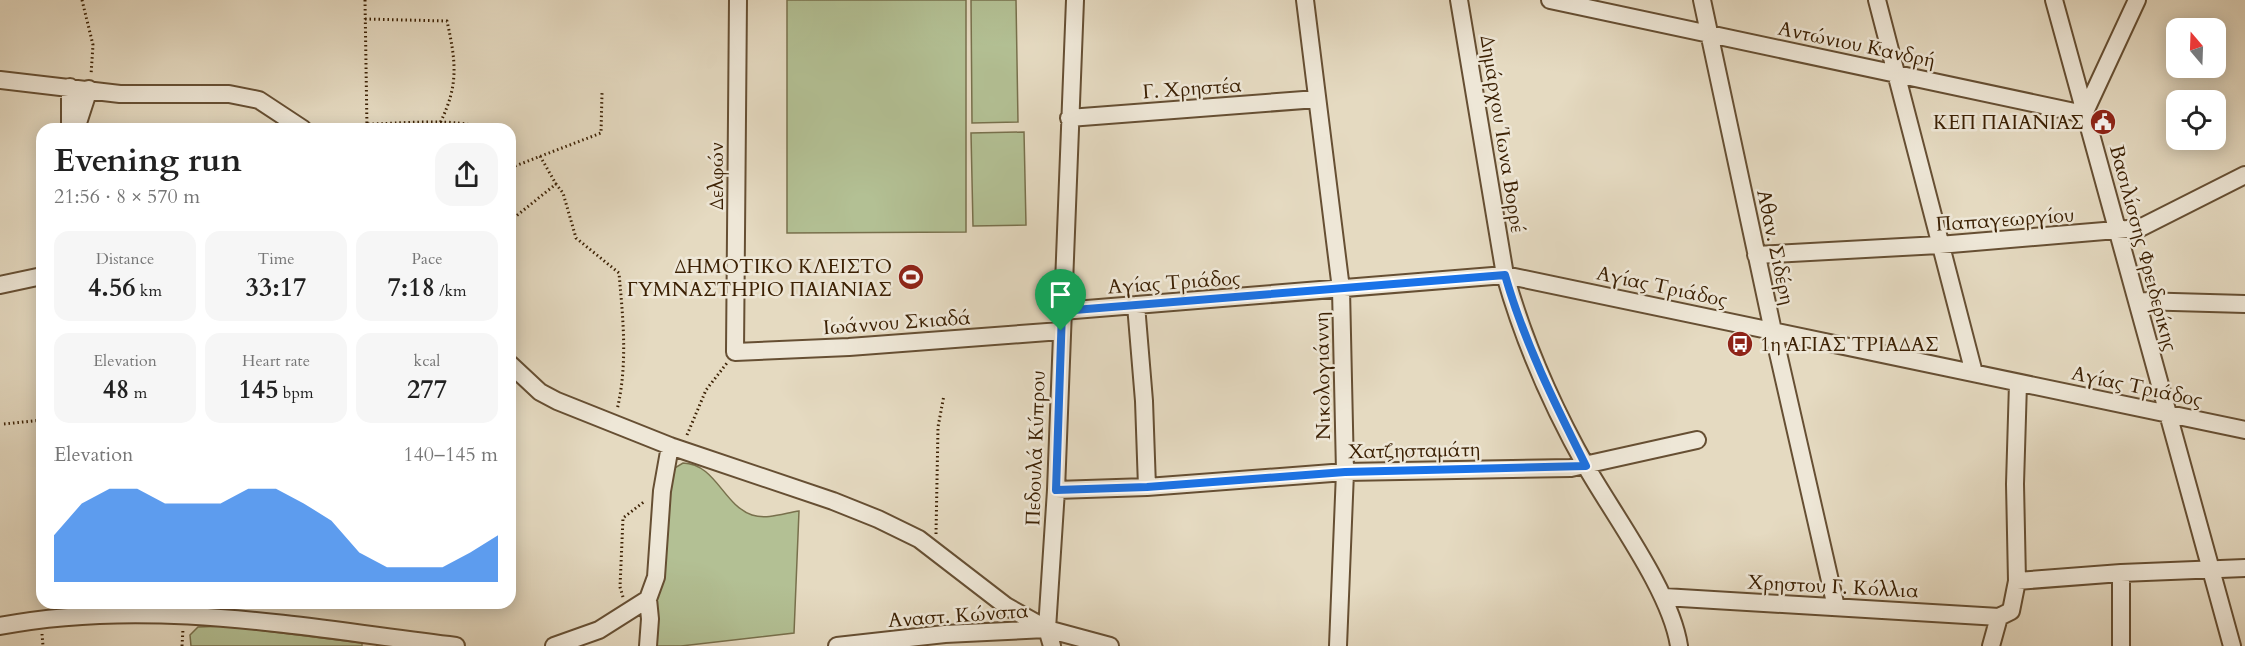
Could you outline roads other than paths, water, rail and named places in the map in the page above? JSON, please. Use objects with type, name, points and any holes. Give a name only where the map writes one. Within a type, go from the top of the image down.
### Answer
[{"type":"street","name":"Δελφών","points":[[735,352],[738,0]]},
{"type":"street","name":"Πεδουλά Κύπρου","points":[[1052,646],[1047,629],[1056,490],[1075,0]]},
{"type":"street","name":"Νικολογιάννη","points":[[1305,0],[1341,289],[1345,472],[1338,646]]},
{"type":"street","name":"Δημάρχου Ίωνα Βορρέ","points":[[1460,0],[1505,275],[1516,314],[1552,399],[1586,466],[1664,597],[1678,646]]},
{"type":"street","name":"Αντώνιου Κανδρή","points":[[1550,0],[2084,114]]},
{"type":"street","name":"Αθαν. Σιδέρη","points":[[1702,0],[1756,255],[1836,607]]},
{"type":"street","points":[[1877,0],[1974,373]]},
{"type":"street","name":"Βασιλίσσης Φρειδερίκης","points":[[2054,0],[2232,646]]},
{"type":"street","points":[[2084,114],[2137,0]]},
{"type":"street","points":[[0,80],[120,94],[229,94],[259,100],[294,123]]},
{"type":"street","points":[[70,87],[70,123]]},
{"type":"street","points":[[78,123],[89,89]]},
{"type":"street","name":"Γ. Χρηστέα","points":[[1069,118],[1317,99]]},
{"type":"street","name":"Παπαγεωργίου","points":[[1756,255],[1940,245],[2140,228],[2245,176]]},
{"type":"street","name":"Αγίας Τριάδος","points":[[1062,311],[1505,275],[2245,430]]},
{"type":"street","points":[[0,285],[36,277]]},
{"type":"street","points":[[2138,301],[2245,304]]},
{"type":"street","points":[[1136,305],[1144,400],[1147,487]]},
{"type":"street","name":"Ιωάννου Σκιαδά","points":[[735,352],[849,347],[1061,331]]},
{"type":"street","points":[[516,370],[540,392],[613,424],[670,446],[833,501],[919,539],[1006,606],[1047,629],[1110,646]]},
{"type":"street","points":[[1991,646],[1999,617],[2011,611],[2017,581],[2015,484],[2018,382]]},
{"type":"street","name":"Χατζησταμάτη","points":[[1056,490],[1147,487],[1345,472],[1586,466],[1607,458],[1697,440]]},
{"type":"street","points":[[648,646],[650,619],[648,599],[656,577],[662,491],[670,446]]},
{"type":"street","points":[[2017,581],[2121,573],[2245,568]]},
{"type":"street","points":[[2121,573],[2121,646]]},
{"type":"street","name":"Χρηστου Γ. Κόλλια","points":[[1664,597],[1999,617]]},
{"type":"street","points":[[554,646],[598,630],[631,612],[648,599]]},
{"type":"street","points":[[0,626],[44,618],[142,612],[216,617],[456,646]]},
{"type":"street","name":"Αναστ. Κώνστα","points":[[837,646],[945,640],[1047,629]]},
{"type":"place","name":"ΚΕΠ ΠΑΙΑΝΙΑΣ","points":[[2103,122]]},
{"type":"place","name":"ΔΗΜΟΤΙΚΟ ΚΛΕΙΣΤΟ ΓΥΜΝΑΣΤΗΡΙΟ ΠΑΙΑΝΙΑΣ","points":[[911,277]]},
{"type":"place","name":"1η ΑΓΙΑΣ ΤΡΙΑΔΑΣ","points":[[1740,344]]}]
